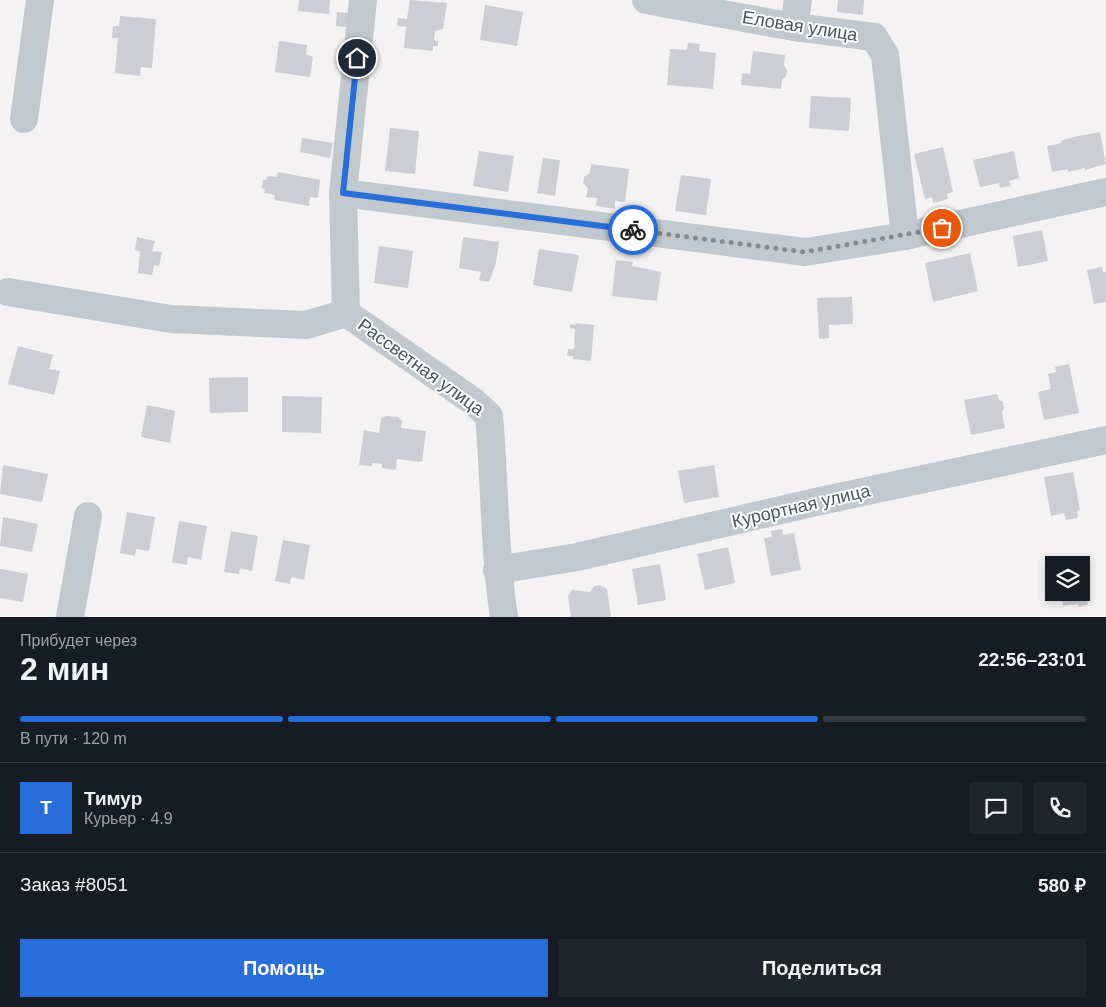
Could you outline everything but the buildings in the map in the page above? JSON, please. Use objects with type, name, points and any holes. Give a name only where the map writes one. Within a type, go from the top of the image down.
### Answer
[{"type":"street","points":[[24,120],[40,0]]},
{"type":"street","name":"Рассветная улица","points":[[363,0],[343,193],[346,313],[474,402],[489,416],[494,473],[497,570],[504,617]]},
{"type":"street","name":"Еловая улица","points":[[646,0],[794,26],[874,37],[885,55],[905,236]]},
{"type":"street","points":[[794,26],[798,0]]},
{"type":"street","points":[[343,193],[805,252],[905,236],[1106,192]]},
{"type":"street","points":[[8,292],[171,319],[306,325],[346,313]]},
{"type":"street","name":"Курортная улица","points":[[497,570],[577,557],[816,502],[1106,440]]},
{"type":"street","points":[[70,617],[88,516]]},
{"type":"way so far","points":[[633,230],[805,252],[942,228]]},
{"type":"route","points":[[357,58],[343,193],[633,230]]}]
